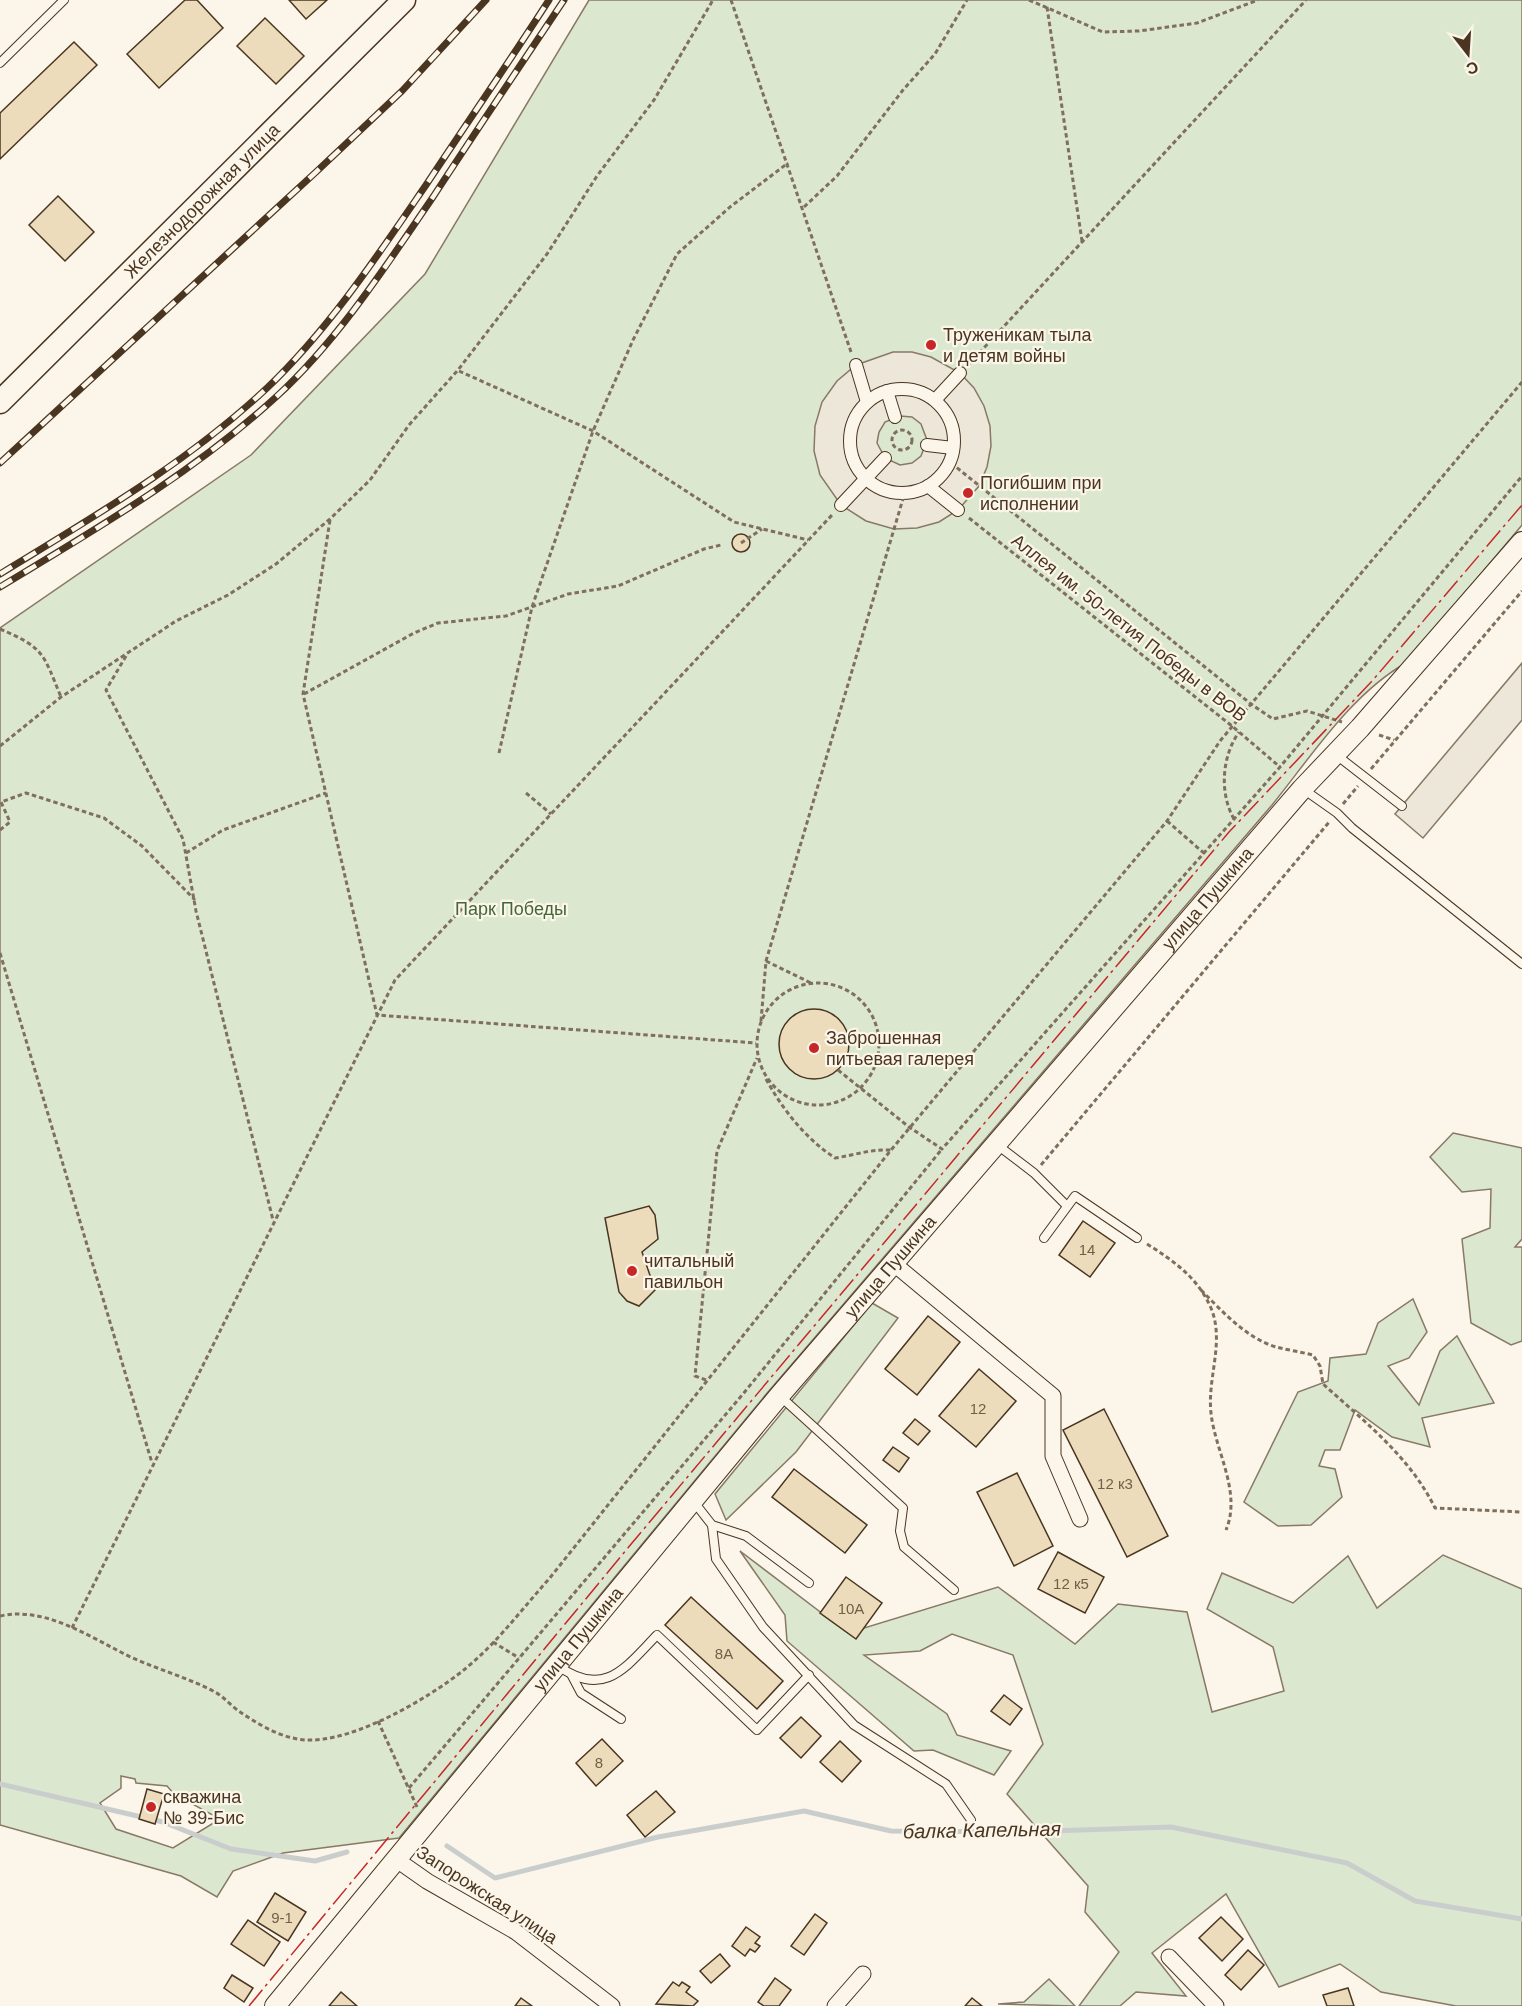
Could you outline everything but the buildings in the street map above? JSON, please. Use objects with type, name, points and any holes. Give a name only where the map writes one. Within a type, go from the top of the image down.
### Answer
[{"type":"main road","name":"Железнодорожная улица","points":[[0,402],[404,0]]},
{"type":"street","points":[[856,365],[867,402]]},
{"type":"street","points":[[935,400],[960,373]]},
{"type":"street","points":[[912,390],[935,400],[950,422],[953,448],[949,462],[928,486],[905,492],[884,489],[865,477],[857,466],[850,439],[855,419],[867,402],[887,391],[912,390]]},
{"type":"street","points":[[887,391],[895,417]]},
{"type":"street","points":[[927,445],[953,448]]},
{"type":"street","points":[[841,505],[885,458]]},
{"type":"street","points":[[928,486],[958,510]]},
{"type":"street","name":"улица Пушкина","points":[[275,2006],[399,1858],[556,1664],[892,1263],[1302,789],[1360,728],[1521,545]]},
{"type":"street","points":[[892,1263],[1053,1396],[1053,1456],[1080,1519]]},
{"type":"street","name":"Запорожская улица","points":[[399,1858],[428,1881],[516,1932],[612,2006]]},
{"type":"street","points":[[1169,1957],[1216,2006]]},
{"type":"street","points":[[835,2006],[863,1974]]},
{"type":"lane","points":[[0,63],[64,0]]},
{"type":"lane","points":[[1334,753],[1402,806]]},
{"type":"lane","points":[[1302,789],[1337,813],[1352,828],[1522,964]]},
{"type":"lane","points":[[995,1144],[1034,1173],[1067,1206]]},
{"type":"lane","points":[[1044,1238],[1075,1196],[1137,1239]]},
{"type":"lane","points":[[779,1396],[903,1508],[900,1531],[904,1547],[954,1590]]},
{"type":"lane","points":[[693,1501],[712,1525],[716,1559],[763,1627],[854,1725],[946,1784],[970,1820]]},
{"type":"lane","points":[[712,1525],[746,1536],[809,1583]]},
{"type":"lane","points":[[572,1677],[600,1680],[618,1675],[657,1635],[756,1730],[809,1676]]},
{"type":"lane","points":[[556,1664],[572,1677],[581,1693],[621,1719]]},
{"type":"path","points":[[0,746],[61,697],[176,621],[228,595],[276,564],[330,519],[370,480],[409,425],[459,370],[548,254],[597,176],[654,100],[713,0]]},
{"type":"path","points":[[731,0],[856,365]]},
{"type":"path","points":[[804,208],[837,176],[903,90],[935,54],[967,0]]},
{"type":"path","points":[[1029,0],[1103,32],[1139,31],[1197,23],[1258,0]]},
{"type":"path","points":[[960,373],[1306,0]]},
{"type":"path","points":[[1047,8],[1082,241]]},
{"type":"path","points":[[499,753],[532,607],[592,431],[633,340],[677,254],[730,207],[788,163]]},
{"type":"path","points":[[459,370],[592,431],[734,522],[808,540]]},
{"type":"path","points":[[0,1616],[14,1613],[53,1619],[140,1661],[216,1692],[239,1712],[293,1739],[325,1740],[378,1721],[423,1697],[465,1669],[493,1642],[549,1579],[909,1127],[1167,821],[1232,726],[1522,382]]},
{"type":"path","points":[[899,431],[906,431],[912,438],[909,447],[903,451],[896,449],[891,441],[899,431]]},
{"type":"path","points":[[949,462],[1251,704],[1273,719],[1290,713],[1307,711],[1324,716]]},
{"type":"path","points":[[409,1788],[743,1394],[942,1149],[1324,716],[1522,476]]},
{"type":"path","points":[[891,1150],[870,1149],[854,1155],[835,1158],[815,1144],[780,1105],[762,1072],[757,1058],[756,1043],[761,1021],[766,961],[905,492]]},
{"type":"path","points":[[72,1628],[395,980],[841,505]]},
{"type":"path","name":"Аллея им. 50-летия Победы в ВОВ","points":[[958,510],[1232,726],[1280,767]]},
{"type":"path","points":[[330,519],[303,694],[376,1015]]},
{"type":"path","points":[[741,543],[762,529]]},
{"type":"path","points":[[303,694],[378,655],[414,633],[438,623],[506,616],[568,594],[618,586],[704,549],[721,545]]},
{"type":"path","points":[[1034,1173],[1522,591]]},
{"type":"path","points":[[0,629],[22,638],[43,654],[61,697]]},
{"type":"path","points":[[127,655],[106,690],[183,839],[195,900],[273,1221]]},
{"type":"path","points":[[1234,819],[1227,798],[1225,761],[1230,745],[1239,732]]},
{"type":"path","points":[[186,853],[223,830],[326,793]]},
{"type":"path","points":[[526,793],[551,814]]},
{"type":"path","points":[[0,830],[10,822],[1,802],[26,794],[104,818],[142,846],[195,900]]},
{"type":"path","points":[[1167,821],[1204,854]]},
{"type":"path","points":[[0,952],[153,1465]]},
{"type":"path","points":[[766,961],[813,984]]},
{"type":"path","points":[[761,1021],[773,1002],[791,989],[813,984],[834,986],[854,995],[868,1010],[877,1030],[879,1051],[873,1072],[860,1089],[836,1103],[807,1105],[781,1094],[762,1072]]},
{"type":"path","points":[[376,1015],[756,1043]]},
{"type":"path","points":[[706,1380],[695,1376],[717,1151],[757,1058]]},
{"type":"path","points":[[838,1070],[909,1127],[942,1149]]},
{"type":"path","points":[[1137,1239],[1178,1264],[1228,1316],[1252,1334],[1274,1346],[1313,1355],[1320,1366],[1323,1384],[1408,1465],[1422,1483],[1435,1508],[1522,1512]]},
{"type":"path","points":[[1201,1290],[1212,1310],[1218,1340],[1209,1395],[1211,1416],[1232,1505],[1226,1530]]},
{"type":"path","points":[[493,1642],[519,1658]]},
{"type":"path","points":[[378,1721],[426,1825]]},
{"type":"green space","name":"Парк Победы","points":[[589,0],[1522,0],[1522,525],[1406,663],[1368,691],[1333,728],[1272,805],[768,1392],[399,1838],[283,1853],[233,1871],[217,1897],[181,1876],[0,1825],[0,628],[251,455],[425,274]],"holes":[[[121,1776],[135,1779],[136,1783],[167,1786],[174,1794],[220,1819],[173,1848],[116,1829],[100,1803],[121,1788]]]},
{"type":"green space","points":[[1453,1133],[1522,1148],[1522,1239],[1515,1247],[1522,1247],[1522,1341],[1511,1345],[1471,1323],[1462,1239],[1490,1228],[1491,1189],[1462,1192],[1430,1157]]},
{"type":"green space","points":[[1413,1299],[1427,1332],[1409,1358],[1388,1366],[1419,1405],[1440,1351],[1457,1336],[1494,1403],[1422,1418],[1430,1447],[1392,1437],[1355,1410],[1340,1450],[1325,1450],[1319,1466],[1335,1469],[1342,1497],[1311,1525],[1278,1526],[1244,1502],[1298,1392],[1328,1381],[1330,1358],[1366,1354],[1378,1323]]},
{"type":"green space","points":[[872,1303],[898,1318],[796,1452],[726,1520],[715,1494]]},
{"type":"green space","points":[[740,1551],[848,1633],[998,1587],[1075,1644],[1118,1604],[1187,1612],[1212,1712],[1284,1691],[1273,1647],[1207,1609],[1222,1573],[1293,1603],[1348,1556],[1377,1608],[1443,1555],[1522,1589],[1522,2006],[1456,2006],[1381,1992],[1340,1964],[1279,1987],[1226,1894],[1152,1953],[1186,1996],[1136,1992],[1120,2006],[1079,2006],[1119,1952],[1085,1912],[1088,1886],[1007,1794],[1043,1744],[1013,1655],[952,1634],[920,1651],[864,1655],[947,1714],[957,1735],[1011,1751],[994,1775],[933,1750],[914,1751],[787,1641],[785,1615]]},
{"type":"green space","points":[[1049,1979],[1075,2006],[998,2004],[1024,2002]]},
{"type":"shaded area","points":[[893,352],[912,352],[931,357],[960,373],[974,388],[984,406],[990,426],[991,446],[987,467],[979,486],[958,510],[939,522],[917,528],[894,529],[866,521],[841,505],[820,475],[814,451],[815,426],[822,402],[837,381],[856,365]],"holes":[[[900,416],[912,417],[921,424],[927,440],[921,456],[912,463],[900,465],[885,458],[877,443],[879,432],[885,422]]]},
{"type":"shaded area","points":[[1522,663],[1522,720],[1423,838],[1395,814]]},
{"type":"waterway","name":"балка Капельная","points":[[0,1784],[163,1822],[231,1849],[315,1861],[347,1852]]},
{"type":"waterway","name":"балка Капельная","points":[[447,1846],[495,1878],[658,1837],[804,1811],[891,1831],[1019,1832],[1171,1827],[1347,1863],[1415,1901],[1522,1919]]},
{"type":"railway","points":[[0,463],[402,91],[486,0]]},
{"type":"railway","points":[[0,574],[172,465],[236,415],[290,365],[332,316],[371,264],[549,0]]},
{"type":"railway","points":[[0,587],[178,475],[244,425],[299,375],[341,327],[379,276],[564,0]]},
{"type":"power","points":[[249,2006],[632,1543],[1229,832],[1373,680],[1522,505]]},
{"type":"place","name":"Труженикам тыла и детям войны","points":[[931,345]]},
{"type":"place","name":"Погибшим при исполнении","points":[[968,493]]},
{"type":"place","name":"Заброшенная питьевая галерея","points":[[814,1048]]},
{"type":"place","name":"читальный павильон","points":[[632,1271]]},
{"type":"place","name":"скважина № 39-Бис","points":[[151,1807]]}]
